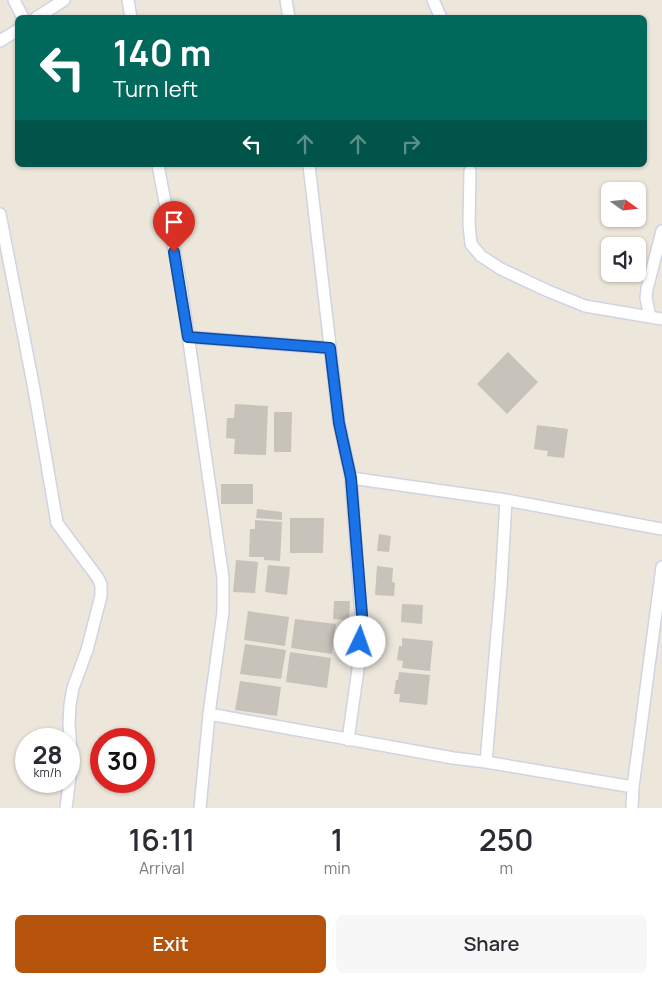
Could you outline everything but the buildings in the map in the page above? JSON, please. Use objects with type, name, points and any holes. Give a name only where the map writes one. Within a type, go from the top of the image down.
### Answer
[{"type":"street","points":[[14,0],[22,15]]},
{"type":"street","points":[[41,15],[64,0]]},
{"type":"street","points":[[128,0],[130,15]]},
{"type":"street","points":[[286,0],[288,15]]},
{"type":"street","points":[[433,0],[440,15]]},
{"type":"street","points":[[0,41],[15,32]]},
{"type":"street","points":[[158,167],[188,337],[222,578],[224,612],[209,714],[200,808]]},
{"type":"street","points":[[309,167],[339,423],[351,478],[362,615],[360,655],[348,740]]},
{"type":"street","points":[[470,171],[469,224],[471,244],[481,256],[500,269],[585,306],[662,319]]},
{"type":"street","points":[[0,214],[34,388],[57,523],[98,578],[101,586],[101,596],[87,650],[73,688],[69,723],[70,776],[66,808]]},
{"type":"street","points":[[650,317],[646,298],[647,289],[662,231]]},
{"type":"street","points":[[188,337],[330,348]]},
{"type":"street","points":[[351,478],[506,500],[662,529]]},
{"type":"street","points":[[486,762],[501,586],[506,500]]},
{"type":"street","points":[[632,808],[633,787],[662,567]]},
{"type":"street","points":[[209,714],[348,740],[633,787]]},
{"type":"route","points":[[174,252],[188,337],[330,348],[339,423],[351,478],[362,615],[360,642]]}]
